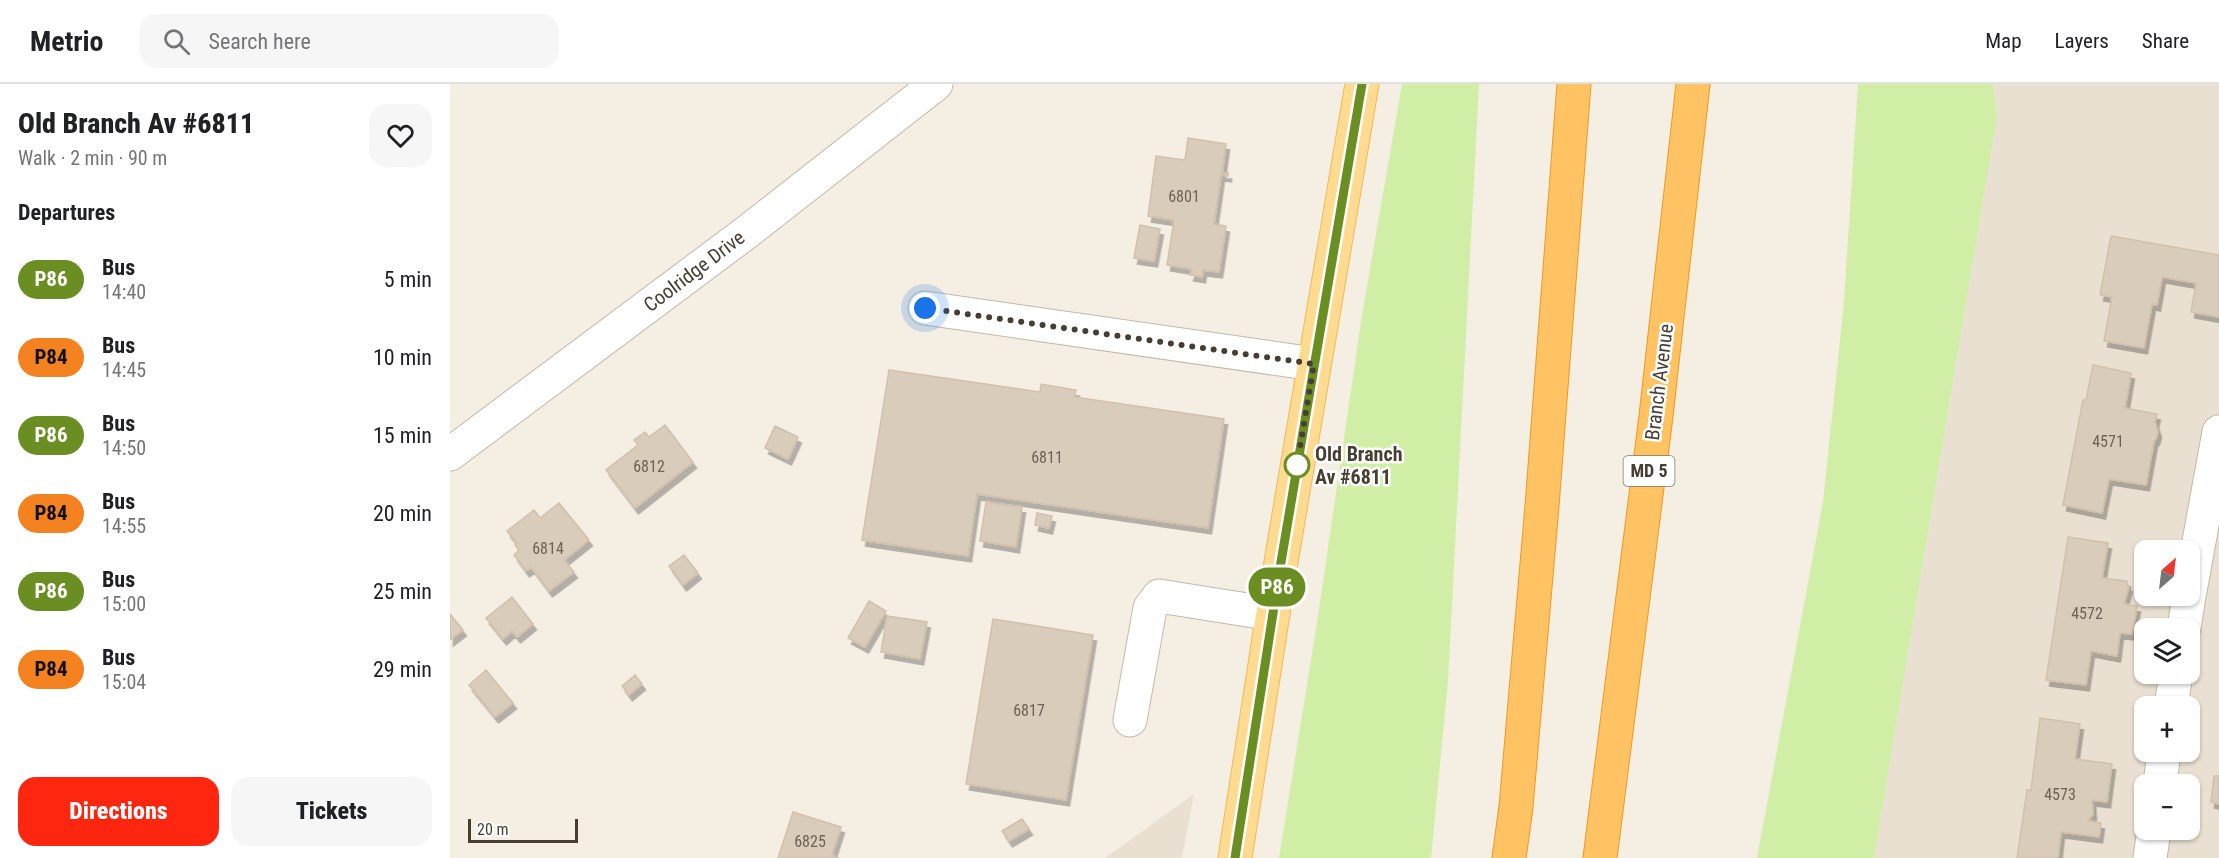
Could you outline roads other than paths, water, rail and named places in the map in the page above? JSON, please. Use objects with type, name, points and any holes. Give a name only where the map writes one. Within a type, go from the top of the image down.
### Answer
[{"type":"highway","points":[[1509,858],[1516,807],[1542,506],[1574,84]]},
{"type":"highway","name":"Branch Avenue","points":[[1600,858],[1656,416],[1694,84]]},
{"type":"main road","points":[[1235,858],[1314,364],[1362,84]]},
{"type":"street","name":"Coolridge Drive","points":[[450,454],[747,232],[936,84]]},
{"type":"street","points":[[925,308],[1314,364]]},
{"type":"street","points":[[2200,569],[2208,551],[2219,432]]},
{"type":"street","points":[[1130,720],[1150,608],[1159,596],[1273,614]]},
{"type":"street","points":[[2150,858],[2153,840]]},
{"type":"place","name":"Old Branch Av #6811","points":[[1297,465]]}]
